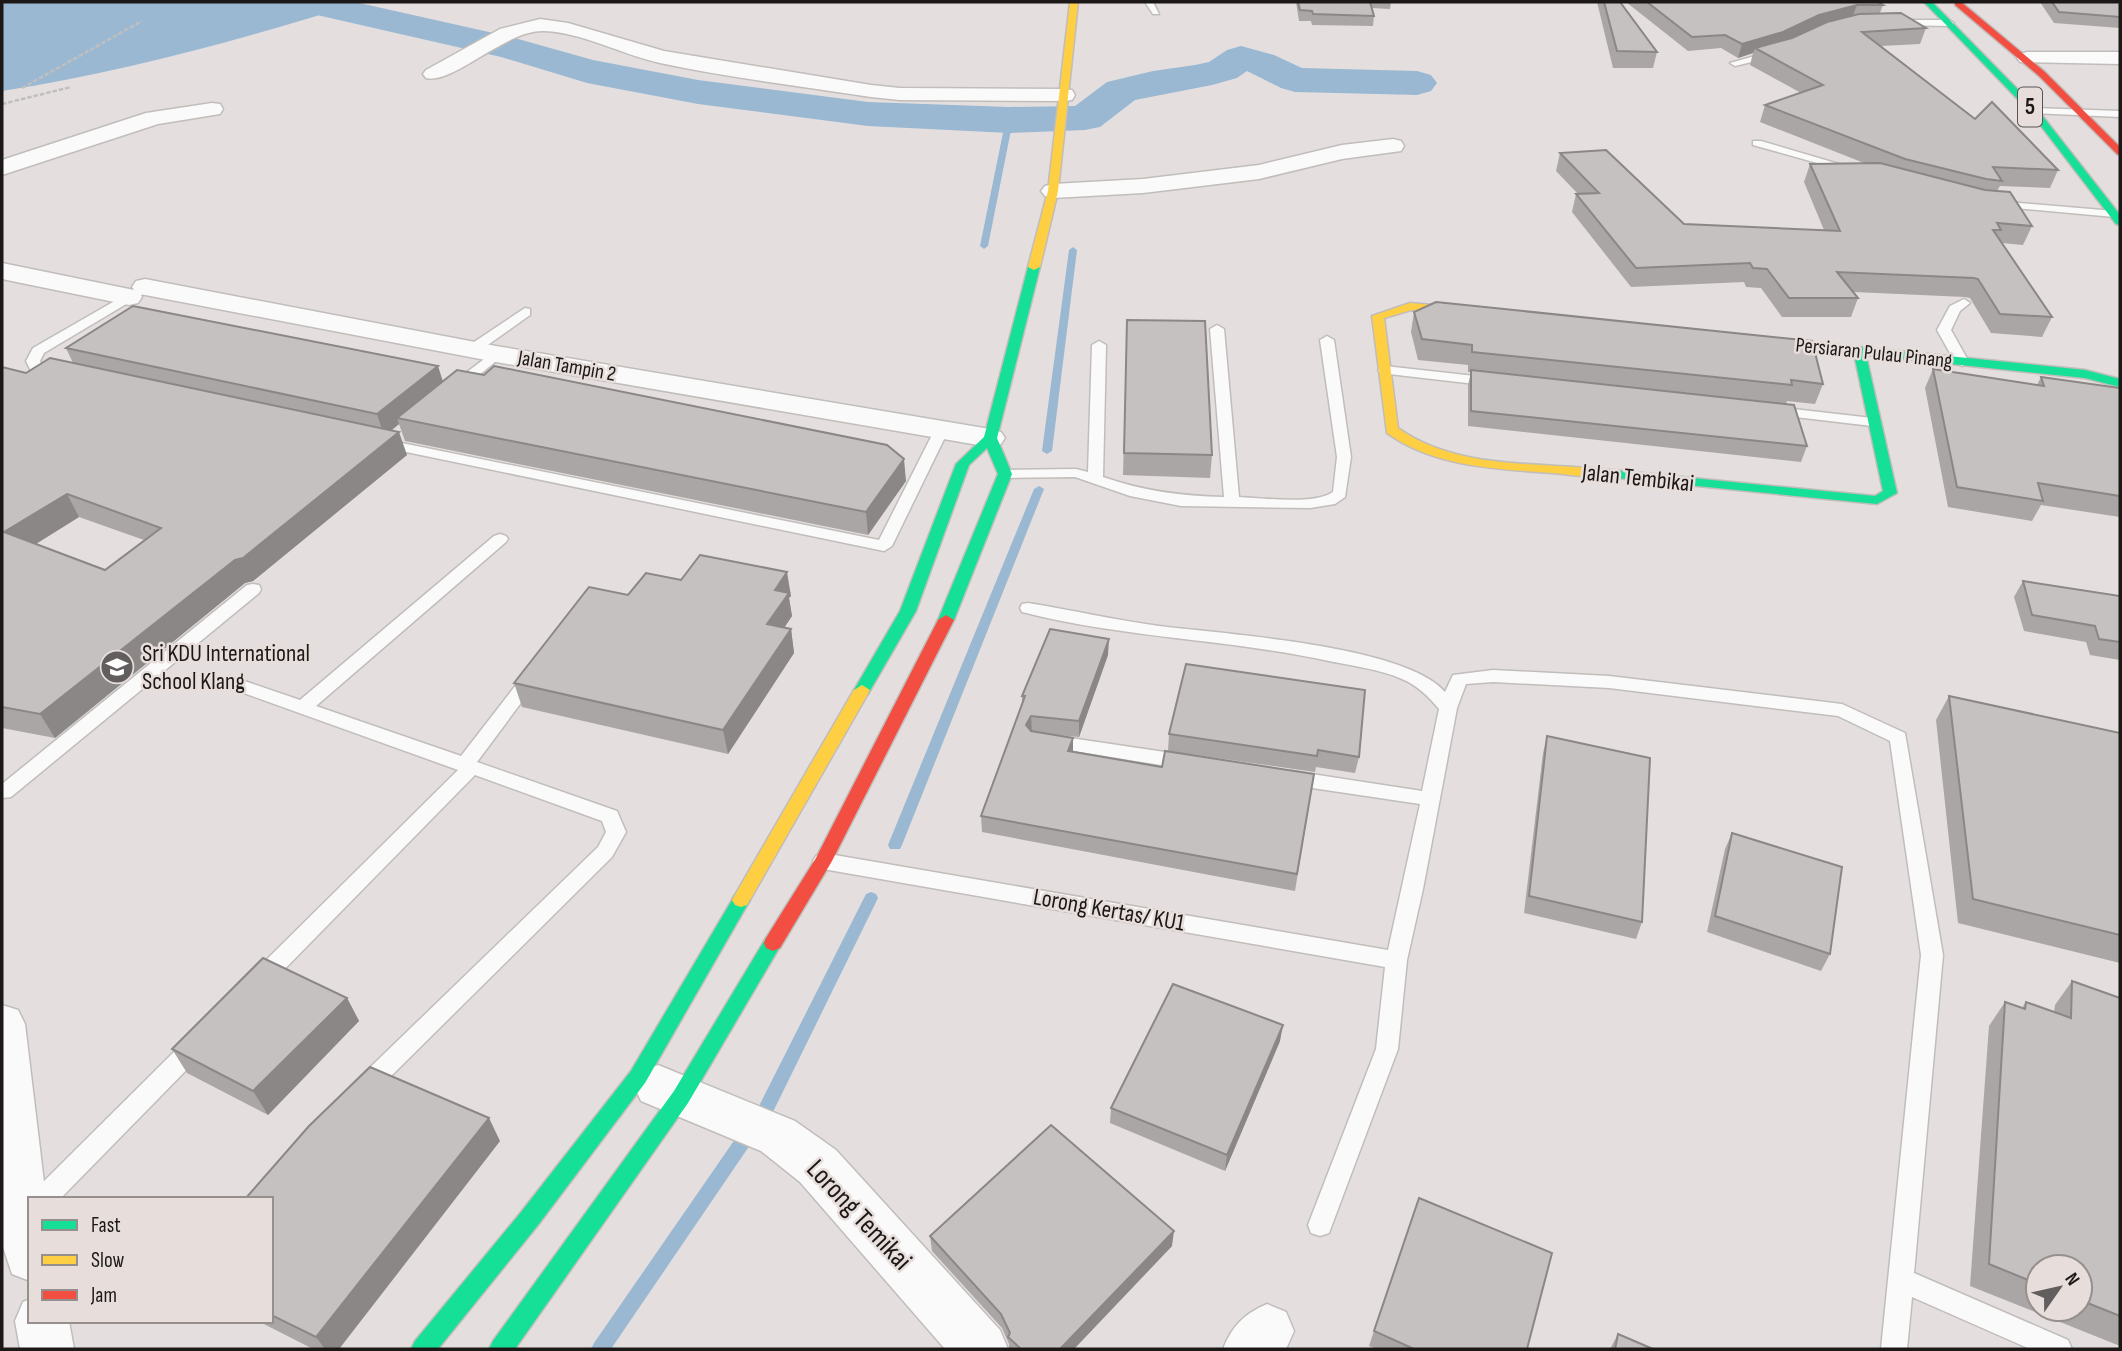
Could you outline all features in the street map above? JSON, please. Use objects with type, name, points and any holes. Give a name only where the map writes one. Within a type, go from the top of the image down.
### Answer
[{"type":"main road","points":[[501,1349],[660,1087],[908,611],[963,464],[990,438],[1053,191],[1074,2]]},
{"type":"main road","name":"5","points":[[1928,2],[2034,111],[2117,218]]},
{"type":"main road","name":"5","points":[[1956,2],[2027,58],[2085,113],[2120,152]]},
{"type":"main road","points":[[1385,370],[1378,316],[1410,306],[1497,314]]},
{"type":"main road","name":"Persiaran Pulau Pinang","points":[[1750,340],[2085,374],[2120,383]]},
{"type":"main road","points":[[1859,351],[1872,422]]},
{"type":"main road","name":"Jalan Tembikai","points":[[1385,370],[1392,430],[1403,441],[1462,460],[1855,500],[1877,500],[1890,493],[1872,422]]},
{"type":"main road","points":[[423,1349],[530,1218],[660,1087],[823,861],[946,621],[1005,474],[990,438]]},
{"type":"street","points":[[433,74],[507,33],[540,25],[561,27],[661,57],[871,91],[1063,100]]},
{"type":"street","points":[[2027,58],[2119,73]]},
{"type":"street","points":[[2,168],[154,118],[212,109]]},
{"type":"street","points":[[1053,191],[1143,186],[1259,172],[1342,152],[1393,146]]},
{"type":"street","name":"Jalan Tampin 2","points":[[2,271],[990,438]]},
{"type":"street","points":[[2,1024],[28,1201]]},
{"type":"street","name":"Lorong Temikai","points":[[660,1087],[778,1136],[818,1166],[981,1349]]},
{"type":"street","points":[[42,1323],[47,1349]]},
{"type":"lane","points":[[1149,2],[1156,12]]},
{"type":"lane","points":[[1881,23],[1949,23]]},
{"type":"lane","points":[[1735,63],[1783,50]]},
{"type":"lane","points":[[2034,111],[2120,114]]},
{"type":"lane","points":[[1757,143],[1861,172]]},
{"type":"lane","points":[[1978,203],[2117,218]]},
{"type":"lane","points":[[76,378],[36,368],[33,361],[38,351],[137,292]]},
{"type":"lane","points":[[1962,362],[1944,330],[1955,309],[1964,303]]},
{"type":"lane","points":[[439,401],[525,312]]},
{"type":"lane","points":[[1217,329],[1232,502]]},
{"type":"lane","points":[[1005,474],[1076,473],[1135,493],[1170,499],[1310,503],[1329,501],[1340,495],[1344,457],[1327,340]]},
{"type":"lane","points":[[1095,479],[1099,345]]},
{"type":"lane","points":[[1385,370],[1507,383]]},
{"type":"lane","points":[[1764,410],[1872,422]]},
{"type":"lane","points":[[401,432],[381,443],[884,546],[941,431]]},
{"type":"lane","points":[[302,708],[500,539]]},
{"type":"lane","points":[[3,793],[253,589]]},
{"type":"lane","points":[[1028,608],[1158,631],[1278,644],[1381,666],[1410,675],[1434,691],[1448,708]]},
{"type":"lane","points":[[248,993],[468,766],[545,659]]},
{"type":"lane","points":[[1320,1225],[1387,1049],[1396,960],[1448,708],[1459,679],[1493,676],[1609,682],[1842,710],[1899,738],[1932,956],[1894,1349]]},
{"type":"lane","points":[[230,682],[610,816],[616,832],[604,852],[350,1102]]},
{"type":"lane","points":[[1038,740],[1200,764]]},
{"type":"lane","points":[[1268,775],[1430,799]]},
{"type":"lane","name":"Lorong Kertas/ KU1","points":[[823,861],[1396,960]]},
{"type":"lane","points":[[54,1197],[209,1032]]},
{"type":"lane","points":[[1901,1280],[2059,1349]]},
{"type":"path","points":[[22,88],[142,21]]},
{"type":"path","points":[[2,104],[71,87]]},
{"type":"water","points":[[2,2],[362,2],[183,53],[2,91]]},
{"type":"building","points":[[1298,2],[1370,2],[1374,16],[1313,14],[1312,11],[1300,10]]},
{"type":"building","points":[[1604,2],[1620,2],[1657,52],[1617,51]]},
{"type":"building","points":[[1647,2],[1878,2],[1883,5],[1857,5],[1819,15],[1783,32],[1742,44],[1725,35],[1692,37]]},
{"type":"building","points":[[2052,2],[2120,2],[2120,17],[2059,12]]},
{"type":"building","points":[[1901,13],[1926,28],[1862,32],[1975,119],[1992,102],[2058,170],[1993,167],[2002,181],[1986,179],[1905,159],[1765,105],[1823,85],[1755,48],[1792,38],[1827,22],[1859,14]]},
{"type":"building","points":[[1606,150],[1684,224],[1840,231],[1810,164],[1880,163],[1985,190],[2010,192],[2032,226],[1997,223],[2001,230],[1993,230],[2052,317],[2000,314],[1978,279],[1974,278],[1837,272],[1858,298],[1789,298],[1767,269],[1753,268],[1750,263],[1636,268],[1576,194],[1599,193],[1560,153]]},
{"type":"building","points":[[1436,302],[1812,341],[1823,384],[1791,380],[1792,385],[1472,352],[1472,345],[1422,339],[1414,312]]},
{"type":"building","points":[[133,306],[438,366],[377,414],[66,348]]},
{"type":"building","points":[[1127,320],[1205,321],[1212,455],[1124,453]]},
{"type":"building","points":[[50,358],[399,432],[243,558],[235,560],[40,714],[2,707],[2,367],[26,373]],"holes":[[[67,494],[161,528],[105,570],[4,532]]]},
{"type":"building","points":[[494,366],[887,445],[904,459],[866,512],[397,418],[457,370],[484,375]]},
{"type":"building","points":[[1933,369],[2044,386],[2041,377],[2120,388],[2120,496],[2038,483],[2043,501],[1957,487]]},
{"type":"building","points":[[1471,370],[1794,405],[1807,446],[1471,411]]},
{"type":"building","points":[[700,555],[787,572],[775,590],[789,593],[767,624],[791,629],[723,730],[514,683],[589,587],[628,595],[646,573],[681,580]]},
{"type":"building","points":[[2023,581],[2120,596],[2120,642],[2099,639],[2095,626],[2032,615]]},
{"type":"building","points":[[1050,629],[1109,639],[1079,721],[1031,716],[1026,725],[1031,731],[1073,738],[1068,751],[1162,767],[1165,751],[1314,774],[1297,874],[981,816],[1025,696],[1022,696]]},
{"type":"building","points":[[1186,664],[1365,690],[1359,757],[1318,750],[1317,756],[1169,734]]},
{"type":"building","points":[[1949,696],[2120,733],[2120,935],[1973,899]]},
{"type":"building","points":[[1547,736],[1650,758],[1642,922],[1529,896]]},
{"type":"building","points":[[1732,833],[1842,867],[1830,954],[1715,916]]},
{"type":"building","points":[[263,958],[347,998],[253,1091],[172,1049]]},
{"type":"building","points":[[2072,981],[2120,998],[2120,1316],[2094,1306],[2094,1253],[2024,1253],[2024,1278],[1989,1264],[2005,1002],[2025,1009],[2026,1002],[2071,1018]]},
{"type":"building","points":[[1173,984],[1283,1025],[1227,1155],[1111,1108]]},
{"type":"building","points":[[370,1067],[489,1118],[316,1337],[273,1316],[273,1197],[247,1197],[309,1126]]},
{"type":"building","points":[[1051,1125],[1174,1231],[1060,1349],[1021,1349],[1008,1337],[1010,1333],[1001,1314],[930,1236]]},
{"type":"building","points":[[1419,1198],[1552,1253],[1527,1349],[1414,1349],[1374,1331]]},
{"type":"building","points":[[1618,1334],[1653,1349],[1615,1349]]},
{"type":"waterway","points":[[308,2],[511,48],[587,71],[698,92],[868,114],[1009,120],[1085,118],[1121,91],[1153,83],[1198,77],[1223,70],[1241,58],[1260,63],[1295,80],[1417,83]]},
{"type":"waterway","points":[[984,246],[1009,120]]},
{"type":"waterway","points":[[1047,451],[1073,250]]},
{"type":"waterway","points":[[895,845],[1039,489]]},
{"type":"waterway","points":[[765,1111],[871,898]]},
{"type":"waterway","points":[[600,1349],[746,1137]]},
{"type":"traffic: fast","points":[[1928,2],[2034,111],[2120,222]]},
{"type":"traffic: fast","points":[[862,690],[908,611],[963,464],[990,438],[1034,267]]},
{"type":"traffic: fast","points":[[1762,341],[2085,374],[2120,383]]},
{"type":"traffic: fast","points":[[1591,472],[1877,500],[1890,493],[1859,351]]},
{"type":"traffic: fast","points":[[946,620],[1005,474],[990,438]]},
{"type":"traffic: fast","points":[[423,1349],[530,1218],[638,1077],[741,900]]},
{"type":"traffic: fast","points":[[501,1349],[681,1097],[773,943]]},
{"type":"traffic: slow","points":[[1034,267],[1053,191],[1074,2]]},
{"type":"traffic: slow","points":[[1479,312],[1410,306],[1378,316],[1392,430],[1409,442],[1458,458],[1591,472]]},
{"type":"traffic: slow","points":[[741,900],[862,690]]},
{"type":"traffic: jam","points":[[1958,3],[2042,74],[2120,152]]},
{"type":"traffic: jam","points":[[773,943],[823,861],[946,620]]},
{"type":"place","name":"Sri KDU International School Klang","points":[[117,667]]}]
